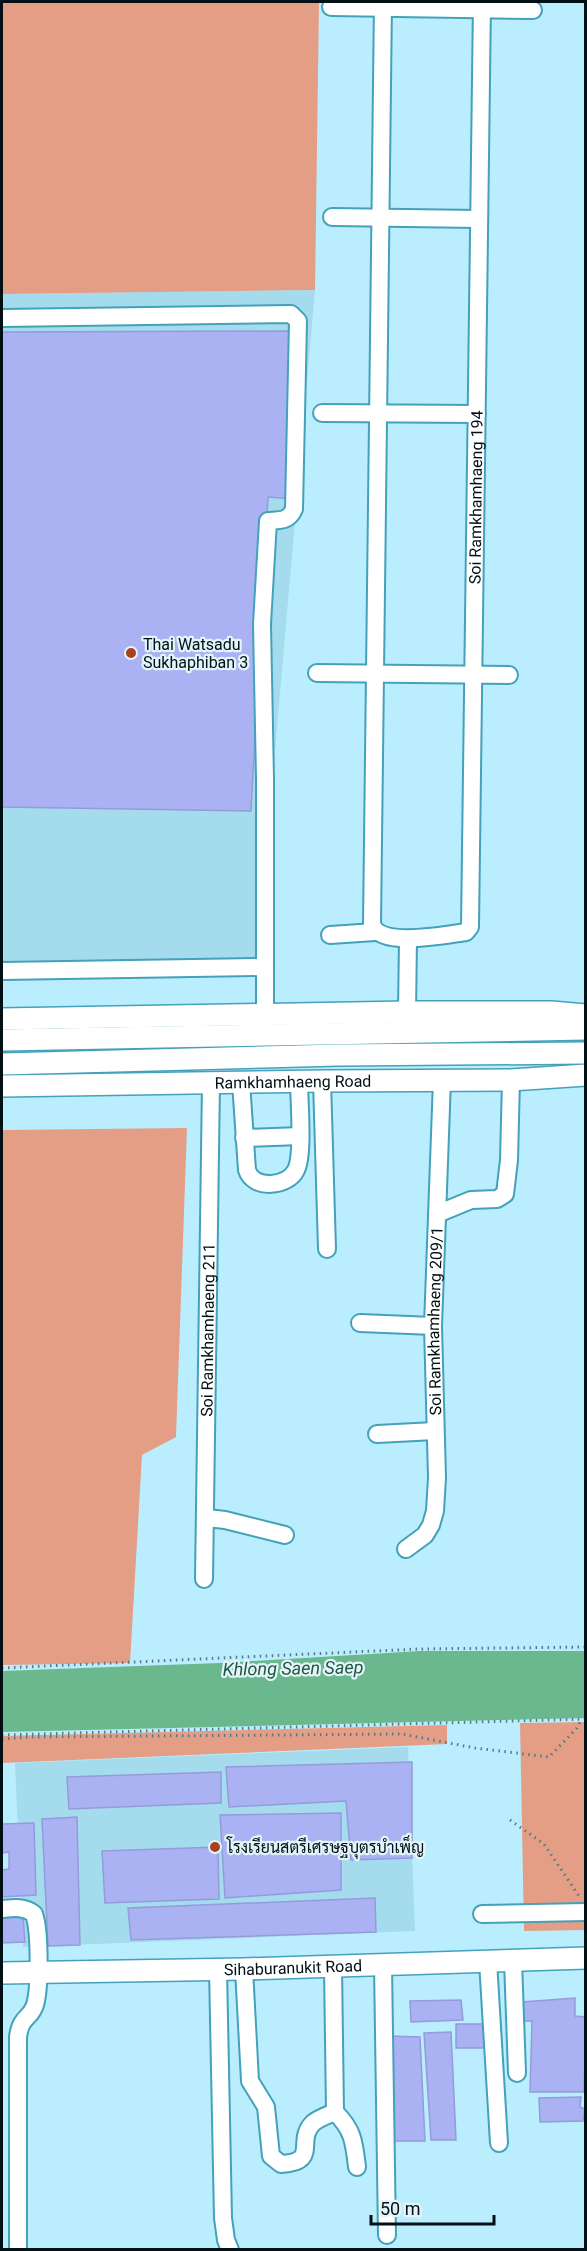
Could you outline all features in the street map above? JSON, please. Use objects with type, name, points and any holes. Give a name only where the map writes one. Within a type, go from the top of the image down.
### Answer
[{"type":"main road","points":[[2,1019],[407,1012],[551,1012],[585,1015]]},
{"type":"main road","points":[[2,1040],[585,1029]]},
{"type":"main road","name":"Ramkhamhaeng Road","points":[[2,1064],[338,1055],[585,1053]]},
{"type":"main road","name":"Ramkhamhaeng Road","points":[[2,1086],[511,1080],[585,1075]]},
{"type":"main road","name":"Sihaburanukit Road","points":[[2,1973],[244,1969],[585,1958]]},
{"type":"street","points":[[375,932],[372,925],[383,4]]},
{"type":"street","points":[[331,7],[383,4],[482,5],[533,10]]},
{"type":"street","name":"Soi Ramkhamhaeng 194","points":[[330,935],[375,932],[382,936],[408,939],[466,932],[470,927],[482,5]]},
{"type":"street","points":[[332,217],[479,219]]},
{"type":"street","points":[[2,318],[291,314],[298,321],[294,509],[291,516],[286,519],[268,520],[262,624],[265,779],[265,1016]]},
{"type":"street","points":[[322,413],[477,414]]},
{"type":"street","points":[[317,673],[509,675]]},
{"type":"street","points":[[407,1012],[408,939]]},
{"type":"street","points":[[2,970],[264,967]]},
{"type":"street","name":"Soi Ramkhamhaeng 209/1","points":[[406,1549],[425,1535],[435,1511],[437,1478],[433,1326],[442,1080]]},
{"type":"street","points":[[437,1214],[471,1200],[496,1200],[504,1194],[509,1160],[511,1080]]},
{"type":"street","points":[[241,1082],[244,1138],[249,1175],[252,1180],[262,1184],[282,1182],[296,1172],[300,1137],[299,1081]]},
{"type":"street","points":[[322,1081],[327,1249]]},
{"type":"street","name":"Soi Ramkhamhaeng 211","points":[[204,1579],[207,1518],[211,1082]]},
{"type":"street","points":[[244,1138],[300,1137]]},
{"type":"street","points":[[360,1323],[433,1326]]},
{"type":"street","points":[[377,1434],[435,1431]]},
{"type":"street","points":[[207,1518],[225,1520],[285,1535]]},
{"type":"street","points":[[482,1914],[583,1904]]},
{"type":"street","points":[[2,1909],[19,1908],[34,1914],[39,1972],[34,2008],[22,2020],[18,2037],[18,2250]]},
{"type":"street","points":[[513,1960],[517,2073]]},
{"type":"street","points":[[488,1961],[499,2143]]},
{"type":"street","points":[[383,1965],[387,2235]]},
{"type":"street","points":[[333,1966],[335,2112],[352,2133],[357,2167]]},
{"type":"street","points":[[218,1969],[223,2218],[230,2250]]},
{"type":"street","points":[[244,1969],[250,2081],[266,2107],[271,2156],[281,2164],[295,2164],[300,2161],[312,2124],[335,2112]]},
{"type":"path","points":[[2,1668],[419,1649],[585,1647]]},
{"type":"path","points":[[2,1737],[585,1719]]},
{"type":"path","points":[[2,1737],[402,1734],[475,1748],[549,1757],[577,1728],[580,1720]]},
{"type":"path","points":[[510,1820],[544,1844],[583,1904]]},
{"type":"shaded area","points":[[2,2],[319,2],[315,290],[2,294]]},
{"type":"shaded area","name":"Thai Watsadu Sukhaphiban 3","points":[[315,290],[257,959],[2,962],[2,294]]},
{"type":"shaded area","points":[[187,1128],[176,1437],[142,1455],[130,1663],[2,1665],[2,1130]]},
{"type":"shaded area","points":[[585,1722],[585,1930],[524,1931],[520,1723]]},
{"type":"shaded area","points":[[447,1725],[447,1744],[2,1763],[2,1736]]},
{"type":"shaded area","name":"โรงเรียนสตรีเศรษฐบุตรบำเพ็ญ","points":[[408,1747],[415,1931],[23,1947],[15,1763]]},
{"type":"water","name":"Khlong Saen Saep","points":[[420,1651],[585,1651],[585,1718],[2,1732],[2,1671],[220,1663]]},
{"type":"building","name":"Thai Watsadu Sukhaphiban 3","points":[[290,331],[292,499],[268,497],[251,811],[2,807],[2,332]]},
{"type":"building","points":[[412,1762],[412,1858],[351,1860],[346,1801],[229,1807],[226,1767]]},
{"type":"building","points":[[221,1772],[221,1803],[69,1809],[67,1777]]},
{"type":"building","points":[[341,1813],[341,1890],[225,1898],[220,1815]]},
{"type":"building","points":[[77,1817],[80,1945],[48,1946],[42,1819]]},
{"type":"building","points":[[34,1823],[36,1895],[2,1897],[2,1870],[9,1869],[9,1852],[2,1853],[2,1824]]},
{"type":"building","points":[[218,1847],[219,1899],[105,1903],[102,1851]]},
{"type":"building","points":[[375,1898],[376,1932],[131,1940],[128,1908]]},
{"type":"building","points":[[2,1916],[23,1916],[25,1942],[2,1943]]},
{"type":"building","points":[[575,1998],[575,2016],[586,2017],[584,2092],[530,2092],[532,2021],[521,2021],[522,2002]]},
{"type":"building","points":[[461,2000],[463,2020],[411,2022],[410,2001]]},
{"type":"building","points":[[456,2024],[489,2024],[489,2048],[456,2048]]},
{"type":"building","points":[[451,2032],[456,2140],[431,2140],[424,2033]]},
{"type":"building","points":[[390,2036],[420,2037],[425,2141],[392,2141]]},
{"type":"building","points":[[581,2097],[580,2107],[585,2109],[583,2121],[540,2122],[539,2098]]},
{"type":"place","name":"Thai Watsadu Sukhaphiban 3","points":[[131,653]]},
{"type":"place","name":"โรงเรียนสตรีเศรษฐบุตรบำเพ็ญ","points":[[215,1847]]}]
